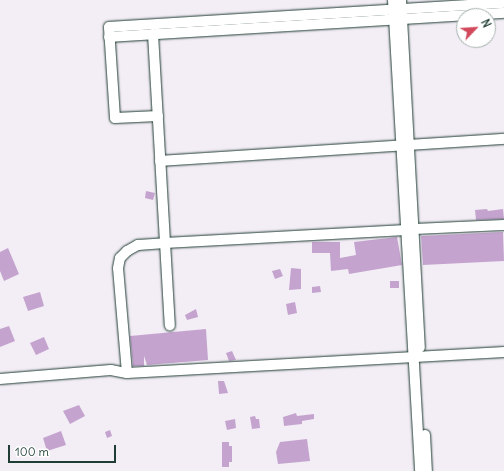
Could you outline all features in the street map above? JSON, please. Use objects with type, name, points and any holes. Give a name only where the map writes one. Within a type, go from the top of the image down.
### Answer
[{"type":"street","points":[[109,32],[397,5],[504,2],[504,8]]},
{"type":"street","points":[[397,5],[417,356],[420,471]]},
{"type":"street","points":[[109,32],[153,34],[504,13]]},
{"type":"street","points":[[109,32],[115,118],[158,116]]},
{"type":"street","points":[[153,34],[170,326]]},
{"type":"street","points":[[160,161],[405,147],[504,139]]},
{"type":"street","points":[[127,373],[118,268],[120,258],[138,245],[504,224]]},
{"type":"street","points":[[0,379],[111,370],[127,373],[504,352]]},
{"type":"street","points":[[417,356],[427,471]]},
{"type":"building","points":[[146,191],[155,193],[153,200],[145,198]]},
{"type":"building","points":[[487,209],[488,211],[503,209],[504,219],[476,220],[475,210]]},
{"type":"building","points":[[503,232],[504,261],[423,265],[421,236]]},
{"type":"building","points":[[397,237],[402,265],[349,274],[348,269],[331,271],[330,253],[312,253],[312,242],[340,242],[340,258],[356,255],[354,242]]},
{"type":"building","points":[[8,248],[19,274],[4,281],[0,271],[0,252]]},
{"type":"building","points":[[291,268],[301,269],[301,289],[289,290]]},
{"type":"building","points":[[280,269],[283,276],[275,279],[272,271]]},
{"type":"building","points":[[390,281],[399,281],[399,288],[390,288]]},
{"type":"building","points":[[320,286],[321,292],[312,293],[312,287]]},
{"type":"building","points":[[40,292],[44,306],[28,311],[23,297]]},
{"type":"building","points":[[295,302],[297,313],[288,315],[286,304]]},
{"type":"building","points":[[196,309],[198,317],[187,320],[185,315]]},
{"type":"building","points":[[9,326],[15,341],[0,347],[0,329]]},
{"type":"building","points":[[206,329],[208,360],[147,365],[144,356],[144,366],[133,366],[130,336]]},
{"type":"building","points":[[44,337],[49,349],[36,355],[30,343]]},
{"type":"building","points":[[232,351],[236,360],[229,361],[226,353]]},
{"type":"building","points":[[218,381],[224,381],[228,393],[219,394]]},
{"type":"building","points":[[79,405],[85,416],[70,424],[63,411]]},
{"type":"building","points":[[296,413],[297,416],[314,414],[314,419],[302,421],[302,424],[284,426],[283,417]]},
{"type":"building","points":[[255,416],[256,419],[259,419],[260,428],[252,429],[250,417]]},
{"type":"building","points":[[235,419],[236,428],[227,430],[225,421]]},
{"type":"building","points":[[110,430],[112,436],[107,438],[105,432]]},
{"type":"building","points":[[61,431],[66,445],[47,451],[43,438]]},
{"type":"building","points":[[307,439],[310,461],[278,464],[276,452],[280,442]]},
{"type":"building","points":[[222,442],[229,442],[229,446],[232,446],[232,462],[229,462],[229,467],[222,467]]}]
